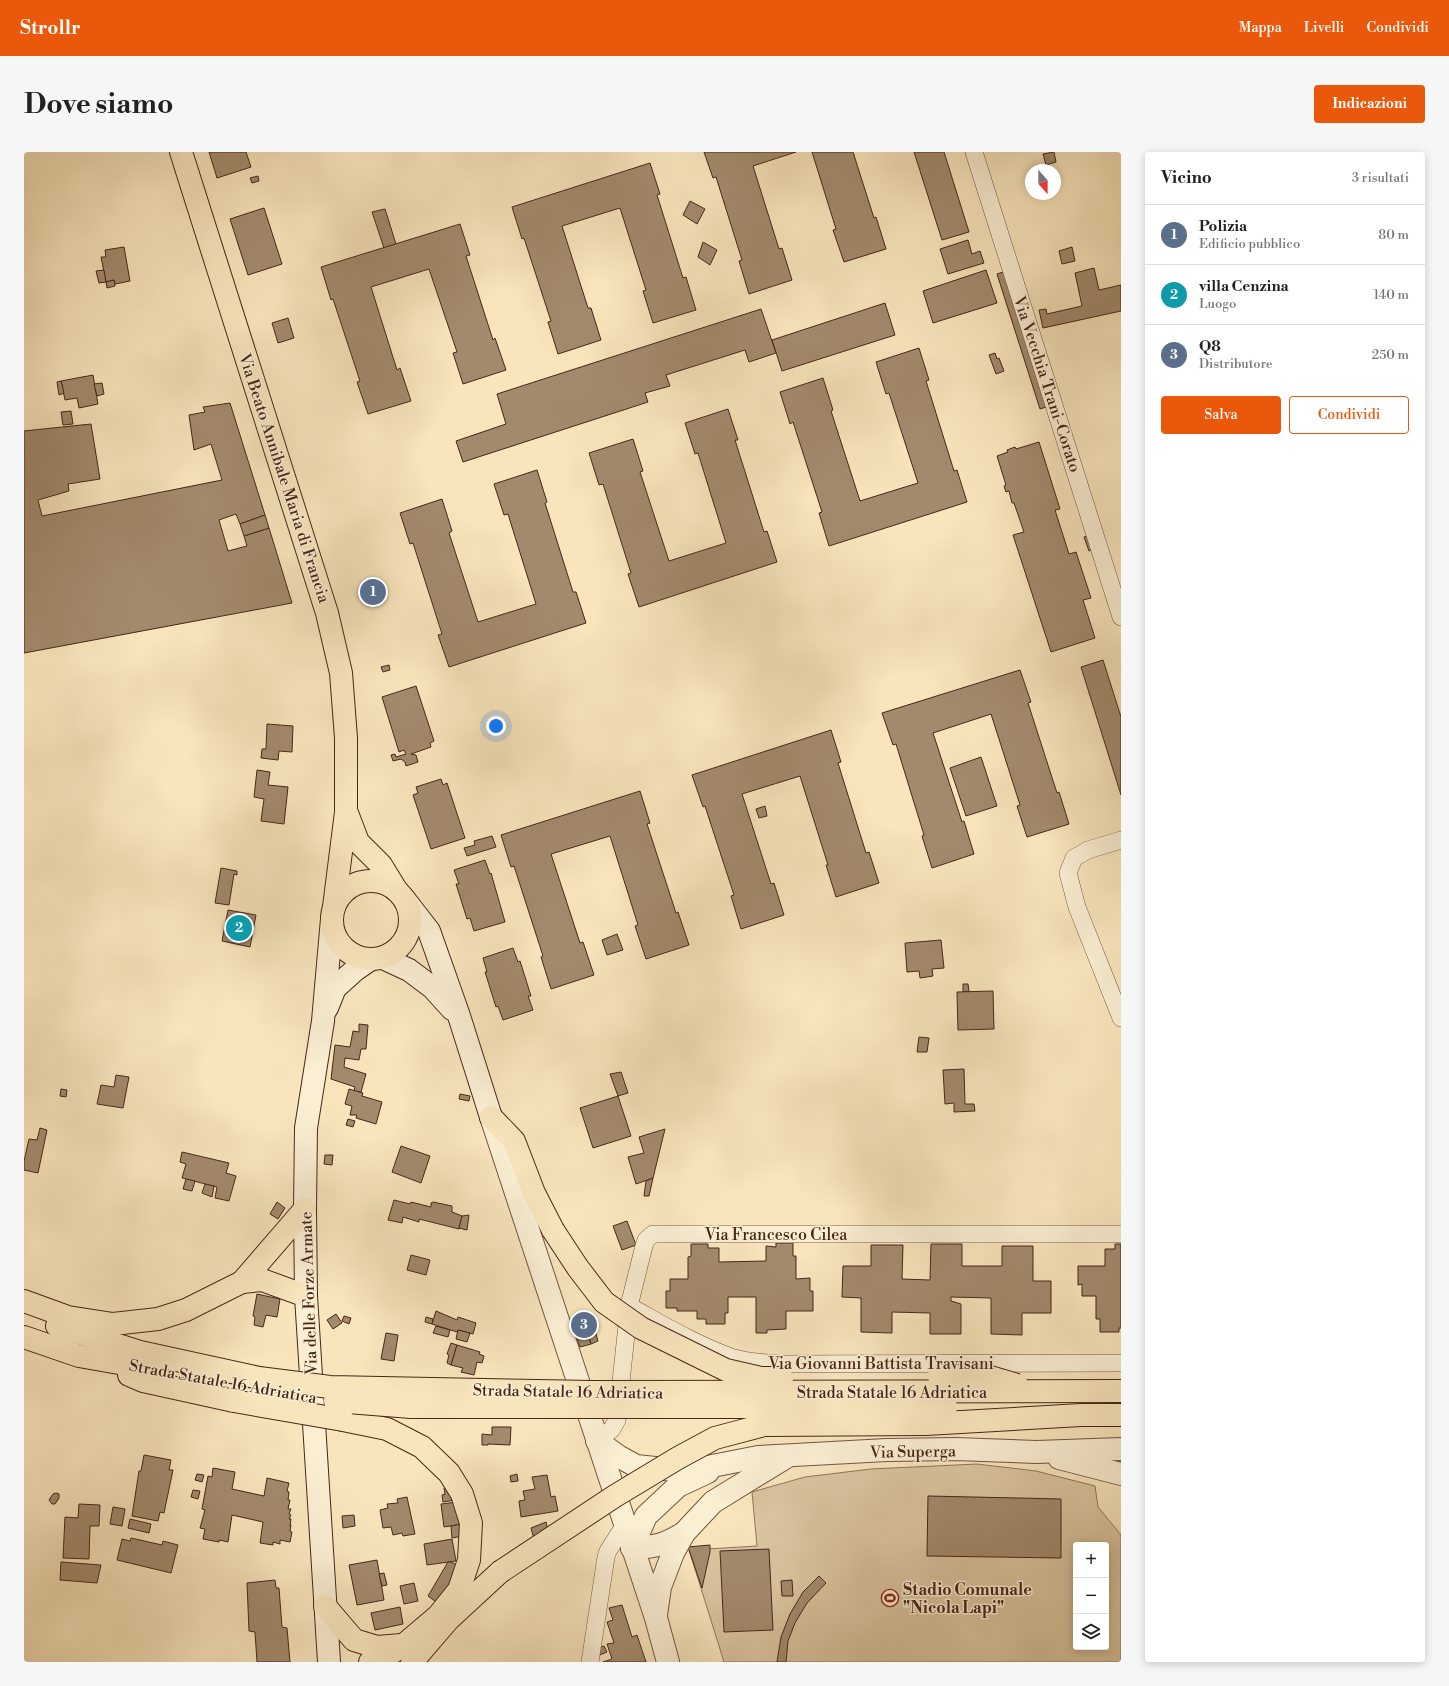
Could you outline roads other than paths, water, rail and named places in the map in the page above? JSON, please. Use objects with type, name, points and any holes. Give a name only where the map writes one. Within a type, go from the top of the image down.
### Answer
[{"type":"main road","name":"Via Beato Annibale Maria di Francia","points":[[181,152],[327,612],[341,673],[346,738],[346,812],[333,913]]},
{"type":"main road","name":"Via Beato Annibale Maria di Francia","points":[[346,812],[358,842],[381,865],[401,895]]},
{"type":"main road","points":[[374,881],[386,884],[401,895],[410,911],[410,923],[408,934],[402,944],[393,952],[377,958],[359,958],[348,952],[339,943],[333,932],[333,913],[340,896],[349,887],[361,882],[374,881]]},
{"type":"main road","points":[[491,1117],[514,1141],[534,1193],[553,1230],[578,1268],[604,1302],[641,1328],[726,1370],[761,1378],[987,1376],[1039,1391]]},
{"type":"main road","points":[[242,1282],[305,1210]]},
{"type":"main road","points":[[24,1301],[68,1317],[113,1324],[158,1319],[186,1310],[242,1282],[262,1280],[306,1296]]},
{"type":"main road","name":"Strada Statale 16 Adriatica","points":[[24,1316],[140,1352],[259,1384],[337,1401],[411,1407],[613,1408],[1121,1406]]},
{"type":"main road","name":"Strada Statale 16 Adriatica","points":[[24,1337],[79,1356],[259,1384],[330,1387],[578,1392],[1121,1391]]},
{"type":"main road","points":[[79,1356],[143,1381],[234,1401],[387,1428],[422,1446],[449,1473],[462,1494],[471,1523],[469,1560],[459,1590],[409,1653]]},
{"type":"main road","points":[[370,1662],[409,1653],[448,1620],[500,1572],[615,1496],[678,1458],[715,1438],[764,1425],[926,1424],[1081,1415],[1121,1415]]},
{"type":"main road","points":[[325,1606],[354,1640],[377,1647],[409,1653]]},
{"type":"street","name":"Via Vecchia Trani-Corato","points":[[974,152],[1121,617]]},
{"type":"street","points":[[1118,1011],[1077,907],[1068,873],[1074,858],[1088,850],[1121,840]]},
{"type":"street","points":[[401,895],[429,931],[459,1016],[624,1526],[656,1618],[668,1662]]},
{"type":"street","name":"Via delle Forze Armate","points":[[329,1662],[306,1296],[305,1210],[306,1128],[323,1021],[333,913]]},
{"type":"street","points":[[377,958],[409,970],[433,988],[459,1016]]},
{"type":"street","name":"Via delle Forze Armate","points":[[323,1021],[336,988],[354,970],[377,958]]},
{"type":"street","name":"Via Francesco Cilea","points":[[597,1441],[612,1429],[617,1420],[629,1306],[644,1246],[646,1240],[653,1234],[1121,1234]]},
{"type":"street","name":"Via Giovanni Battista Travisani","points":[[629,1306],[677,1333],[731,1357],[754,1361],[782,1364],[1121,1362]]},
{"type":"street","name":"Via Superga","points":[[597,1441],[618,1456],[636,1466],[674,1470],[725,1464],[758,1457],[902,1450],[955,1449],[1037,1452],[1121,1449]]},
{"type":"street","name":"Via Superga","points":[[1037,1452],[1121,1474]]},
{"type":"street","name":"Via Superga","points":[[656,1618],[660,1587],[672,1553],[684,1533],[713,1502],[789,1456]]},
{"type":"street","name":"Via Superga","points":[[684,1533],[666,1543],[652,1548],[632,1548],[646,1516],[678,1486],[725,1464]]},
{"type":"street","points":[[590,1662],[606,1557],[608,1551],[624,1526]]},
{"type":"place","name":"Polizia","points":[[373,592]]},
{"type":"place","name":"villa Cenzina","points":[[239,928]]},
{"type":"place","name":"Q8","points":[[584,1325]]},
{"type":"place","name":"Stadio Comunale \"Nicola Lapi\"","points":[[890,1598]]}]
